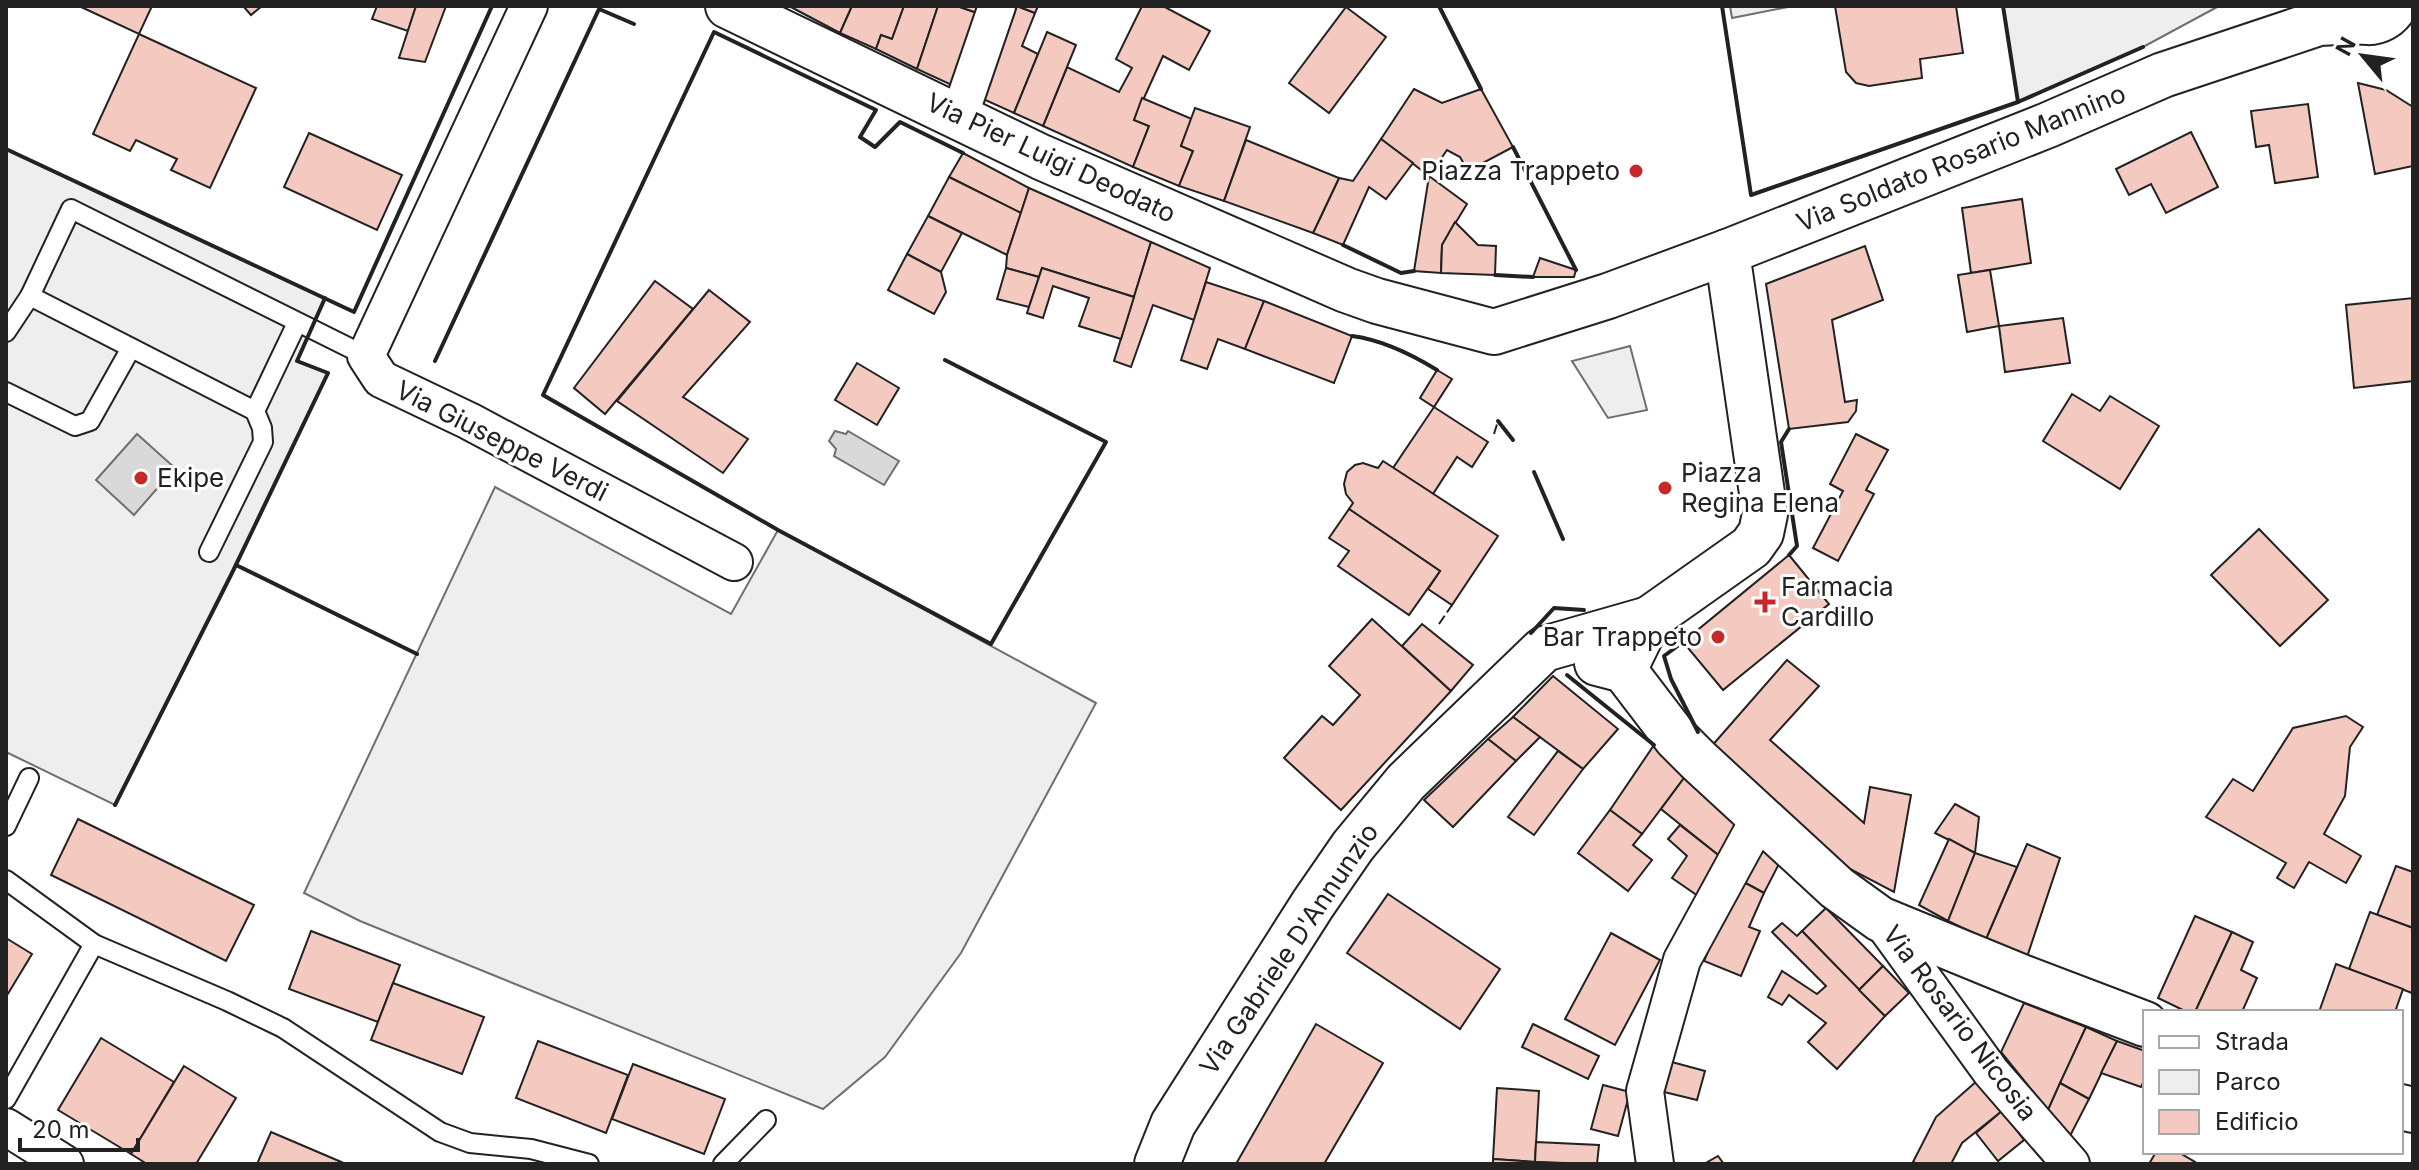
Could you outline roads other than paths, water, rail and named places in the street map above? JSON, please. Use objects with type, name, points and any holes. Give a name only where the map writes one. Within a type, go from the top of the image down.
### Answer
[{"type":"main road","points":[[2163,75],[2280,6]]},
{"type":"main road","points":[[2402,6],[2413,13]]},
{"type":"main road","name":"Via Pier Luigi Deodato","points":[[742,9],[1056,163],[1377,301]]},
{"type":"main road","points":[[2163,75],[2364,11]]},
{"type":"main road","name":"Via Soldato Rosario Mannino","points":[[1377,301],[1494,332],[1622,291],[1743,246],[2048,125],[2163,75]]},
{"type":"main road","points":[[1544,649],[1649,619],[1751,547],[1761,533],[1765,514],[1743,246]]},
{"type":"main road","points":[[1624,670],[1649,619]]},
{"type":"main road","points":[[1544,649],[1624,670],[1676,738],[1759,819],[1837,888],[1880,919],[2143,1023]]},
{"type":"main road","name":"Via Gabriele D'Annunzio","points":[[1157,1164],[1173,1124],[1353,846],[1406,782],[1544,649]]},
{"type":"street","points":[[366,356],[529,6]]},
{"type":"street","points":[[959,117],[997,6]]},
{"type":"street","name":"Via Giuseppe Verdi","points":[[366,356],[381,379],[469,421],[734,562]]},
{"type":"street","points":[[1655,1164],[1645,1091],[1682,960],[1759,819]]},
{"type":"street","name":"Via Rosario Nicosia","points":[[1880,919],[1991,1072],[2071,1164]]},
{"type":"street","points":[[6,1127],[65,1164]]},
{"type":"lane","points":[[6,332],[30,296],[71,209],[366,356]]},
{"type":"lane","points":[[30,296],[255,411],[262,428],[263,442],[209,552]]},
{"type":"lane","points":[[255,411],[297,323]]},
{"type":"lane","points":[[6,392],[75,426],[83,425],[90,421],[131,348]]},
{"type":"lane","points":[[6,826],[29,778]]},
{"type":"lane","points":[[6,880],[94,944],[283,1028],[440,1132],[470,1143],[531,1149],[589,1164]]},
{"type":"lane","points":[[6,1099],[94,944]]},
{"type":"lane","points":[[723,1164],[766,1120]]},
{"type":"place","name":"Piazza Trappeto","points":[[1636,171]]},
{"type":"place","name":"Ekipe","points":[[141,478]]},
{"type":"place","name":"Piazza Regina Elena","points":[[1665,488]]},
{"type":"place","name":"Farmacia Cardillo","points":[[1765,602]]},
{"type":"place","name":"Bar Trappeto","points":[[1718,637]]}]
